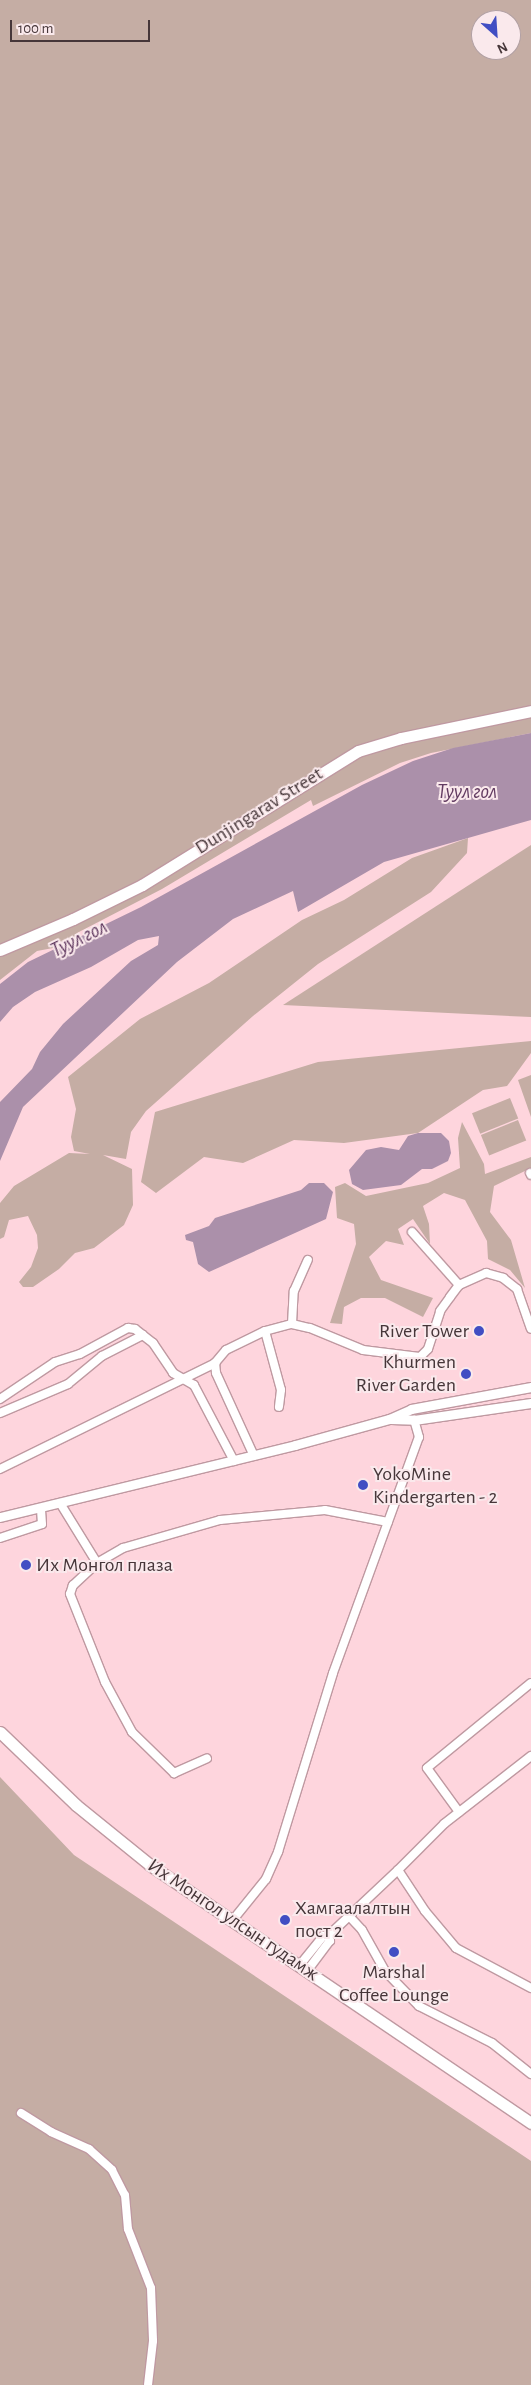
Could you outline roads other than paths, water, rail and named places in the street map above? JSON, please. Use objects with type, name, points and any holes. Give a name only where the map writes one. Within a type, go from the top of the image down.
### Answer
[{"type":"main road","name":"Dunjingarav Street","points":[[0,950],[73,919],[142,885],[358,751],[401,738],[531,711]]},
{"type":"main road","name":"Их Монгол улсын гудамж","points":[[0,1732],[121,1843],[232,1922],[531,2123]]},
{"type":"street","points":[[412,1232],[460,1285]]},
{"type":"street","points":[[292,1324],[294,1291],[308,1260]]},
{"type":"street","points":[[1,1466],[215,1363],[226,1350],[265,1331],[292,1324],[310,1328],[363,1350],[420,1357],[428,1349],[440,1311],[460,1285],[486,1273],[503,1278],[516,1290],[529,1316],[531,1330]]},
{"type":"street","points":[[0,1398],[55,1362],[80,1354],[128,1328],[154,1343],[173,1373],[194,1385],[234,1461]]},
{"type":"street","points":[[265,1331],[279,1381],[279,1407]]},
{"type":"street","points":[[0,1413],[68,1384],[102,1356],[143,1335]]},
{"type":"street","points":[[215,1363],[216,1373],[254,1456]]},
{"type":"street","points":[[0,1518],[254,1456],[388,1419],[411,1409],[531,1387]]},
{"type":"street","points":[[388,1419],[414,1420],[531,1403]]},
{"type":"street","points":[[232,1922],[266,1879],[278,1852],[333,1673],[419,1437],[414,1420]]},
{"type":"street","points":[[60,1503],[97,1563]]},
{"type":"street","points":[[0,1538],[42,1524],[42,1508]]},
{"type":"street","points":[[207,1758],[174,1773],[132,1732],[105,1682],[70,1594],[73,1585],[97,1563],[123,1548],[220,1520],[325,1510],[388,1522]]},
{"type":"street","points":[[459,1812],[427,1768],[531,1683]]},
{"type":"street","points":[[303,1968],[330,1942],[328,1936],[459,1812],[531,1756]]},
{"type":"street","points":[[398,1870],[425,1911],[456,1948],[531,1988]]},
{"type":"street","points":[[349,1916],[362,1930],[385,1971],[419,2006],[492,2043],[531,2074]]},
{"type":"street","points":[[21,2113],[51,2132],[89,2149],[112,2170],[125,2195],[128,2229],[151,2288],[153,2341],[148,2385]]},
{"type":"water","name":"Туул гол","points":[[531,733],[531,820],[384,862],[298,912],[293,891],[233,919],[177,962],[23,1107],[0,1161],[0,1102],[32,1069],[40,1052],[63,1024],[131,961],[158,945],[159,936],[138,940],[91,967],[35,992],[13,1007],[0,1022],[0,984],[28,962],[141,907],[362,785],[413,761],[453,748]]},
{"type":"water","points":[[418,1133],[441,1133],[449,1141],[451,1153],[448,1161],[432,1169],[422,1169],[401,1185],[363,1190],[352,1184],[349,1170],[366,1150],[381,1147],[399,1150],[408,1136]]},
{"type":"water","points":[[309,1183],[324,1183],[333,1192],[326,1219],[209,1272],[198,1264],[193,1242],[186,1240],[185,1235],[209,1226],[215,1218],[301,1190]]},
{"type":"place","name":"River Tower","points":[[479,1331]]},
{"type":"place","name":"Khurmen River Garden","points":[[466,1374]]},
{"type":"place","name":"YokoMine Kindergarten - 2","points":[[363,1485]]},
{"type":"place","name":"Их Монгол плаза","points":[[26,1565]]},
{"type":"place","name":"Хамгаалалтын пост 2","points":[[285,1920]]},
{"type":"place","name":"Marshal Coffee Lounge","points":[[394,1952]]}]
